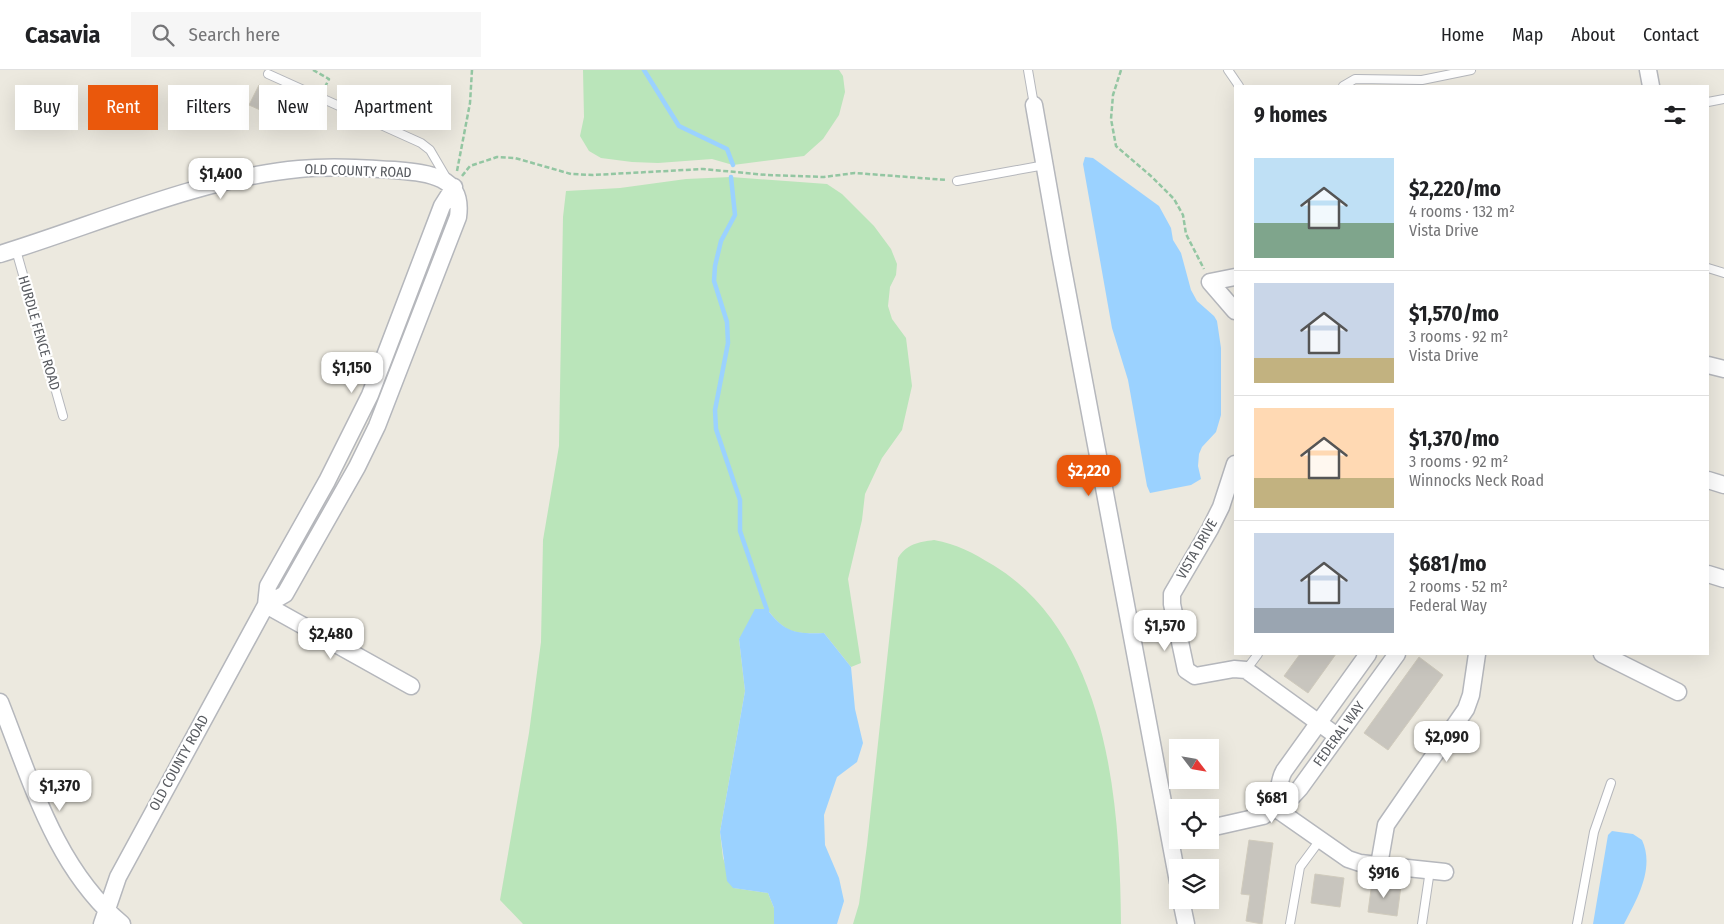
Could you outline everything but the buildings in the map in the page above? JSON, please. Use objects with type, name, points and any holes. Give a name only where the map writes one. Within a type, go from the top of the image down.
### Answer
[{"type":"street","points":[[1648,70],[1651,85]]},
{"type":"street","points":[[1034,105],[1169,814]]},
{"type":"street","name":"OLD COUNTY ROAD","points":[[8,252],[177,196],[251,177],[298,169],[331,168],[416,172],[451,184],[460,206],[458,217],[377,426],[285,594],[266,606]]},
{"type":"street","name":"OLD COUNTY ROAD","points":[[104,916],[114,884],[139,835],[266,606],[268,586],[310,512],[366,403],[451,184]]},
{"type":"street","points":[[1234,277],[1210,282],[1234,310]]},
{"type":"street","points":[[1709,365],[1724,369]]},
{"type":"street","name":"VISTA DRIVE","points":[[1234,467],[1221,507],[1203,544],[1174,589],[1172,598],[1182,657],[1188,673],[1201,676],[1234,669],[1246,670]]},
{"type":"street","points":[[1709,480],[1724,485]]},
{"type":"street","points":[[1709,574],[1724,579]]},
{"type":"street","points":[[266,606],[411,686]]},
{"type":"street","name":"FEDERAL WAY","points":[[1275,808],[1278,800],[1280,777],[1367,655]]},
{"type":"street","name":"FEDERAL WAY","points":[[1219,826],[1263,816],[1288,801],[1300,788],[1396,655]]},
{"type":"street","points":[[1379,865],[1386,825],[1466,709],[1471,695],[1477,655]]},
{"type":"street","points":[[1604,655],[1678,692]]},
{"type":"street","points":[[1246,670],[1337,736]]},
{"type":"street","points":[[0,702],[35,794],[56,837],[104,916],[122,924]]},
{"type":"street","points":[[1275,808],[1348,859],[1360,863],[1438,871]]},
{"type":"street","points":[[1183,909],[1186,924]]},
{"type":"lane","points":[[1028,70],[1034,105]]},
{"type":"lane","points":[[1228,70],[1238,85]]},
{"type":"lane","points":[[1345,85],[1355,79],[1422,80],[1471,70]]},
{"type":"lane","points":[[268,74],[292,85]]},
{"type":"lane","points":[[1709,102],[1724,99]]},
{"type":"lane","points":[[327,101],[421,143],[430,150],[451,184]]},
{"type":"lane","points":[[957,181],[1045,166]]},
{"type":"lane","name":"HURDLE FENCE ROAD","points":[[8,252],[63,416]]},
{"type":"lane","points":[[1709,268],[1724,273]]},
{"type":"lane","points":[[393,336],[410,342]]},
{"type":"lane","points":[[310,512],[327,520]]},
{"type":"lane","points":[[1246,670],[1257,655]]},
{"type":"lane","points":[[1577,924],[1594,832],[1611,783]]},
{"type":"lane","points":[[1290,924],[1300,866],[1320,840]]},
{"type":"lane","points":[[1422,924],[1438,871]]},
{"type":"path","points":[[313,70],[329,79],[326,85]]},
{"type":"path","points":[[451,184],[470,103],[472,70]]},
{"type":"path","points":[[1121,70],[1113,96],[1111,119],[1116,146],[1174,199],[1183,215],[1186,234],[1210,282]]},
{"type":"path","points":[[451,184],[470,166],[497,157],[515,158],[571,174],[593,175],[703,169],[786,176],[890,175],[957,181]]},
{"type":"green space","points":[[583,70],[839,70],[843,76],[845,92],[839,115],[823,139],[804,156],[733,165],[712,159],[658,163],[632,162],[601,158],[589,151],[580,136],[584,117]]},
{"type":"green space","points":[[731,177],[827,184],[842,194],[874,226],[891,249],[897,264],[896,275],[890,287],[888,306],[892,319],[906,338],[912,386],[902,430],[882,458],[865,494],[862,520],[848,579],[861,663],[851,667],[824,633],[791,631],[785,628],[767,609],[739,639],[745,691],[720,832],[723,858],[734,888],[768,893],[774,908],[774,924],[523,924],[500,900],[529,733],[541,642],[543,540],[559,446],[563,217],[566,191],[620,188],[686,179]]},
{"type":"green space","points":[[934,540],[958,547],[993,565],[1031,596],[1061,634],[1084,677],[1100,725],[1110,776],[1117,827],[1121,924],[853,924],[859,904],[867,845],[898,558],[901,553],[913,544]]},
{"type":"water","points":[[1085,157],[1093,158],[1159,206],[1171,228],[1173,240],[1181,253],[1191,290],[1197,301],[1217,321],[1221,348],[1221,415],[1216,432],[1202,447],[1199,454],[1198,466],[1201,479],[1191,485],[1150,493],[1147,486],[1128,380],[1112,328],[1083,164]]},
{"type":"water","points":[[755,609],[767,609],[780,623],[792,630],[806,633],[824,633],[851,667],[855,709],[863,743],[857,762],[837,777],[824,815],[825,845],[839,878],[844,901],[837,924],[774,924],[774,908],[768,893],[733,888],[727,881],[720,832],[745,691],[739,639]]},
{"type":"water","points":[[1612,831],[1633,834],[1642,840],[1646,861],[1643,883],[1624,924],[1593,924],[1608,835]]},
{"type":"waterway","points":[[644,70],[679,126],[727,149],[733,165]]},
{"type":"waterway","points":[[731,177],[735,215],[721,241],[715,266],[714,281],[727,322],[728,343],[715,410],[716,429],[740,500],[740,531],[767,610]]}]
